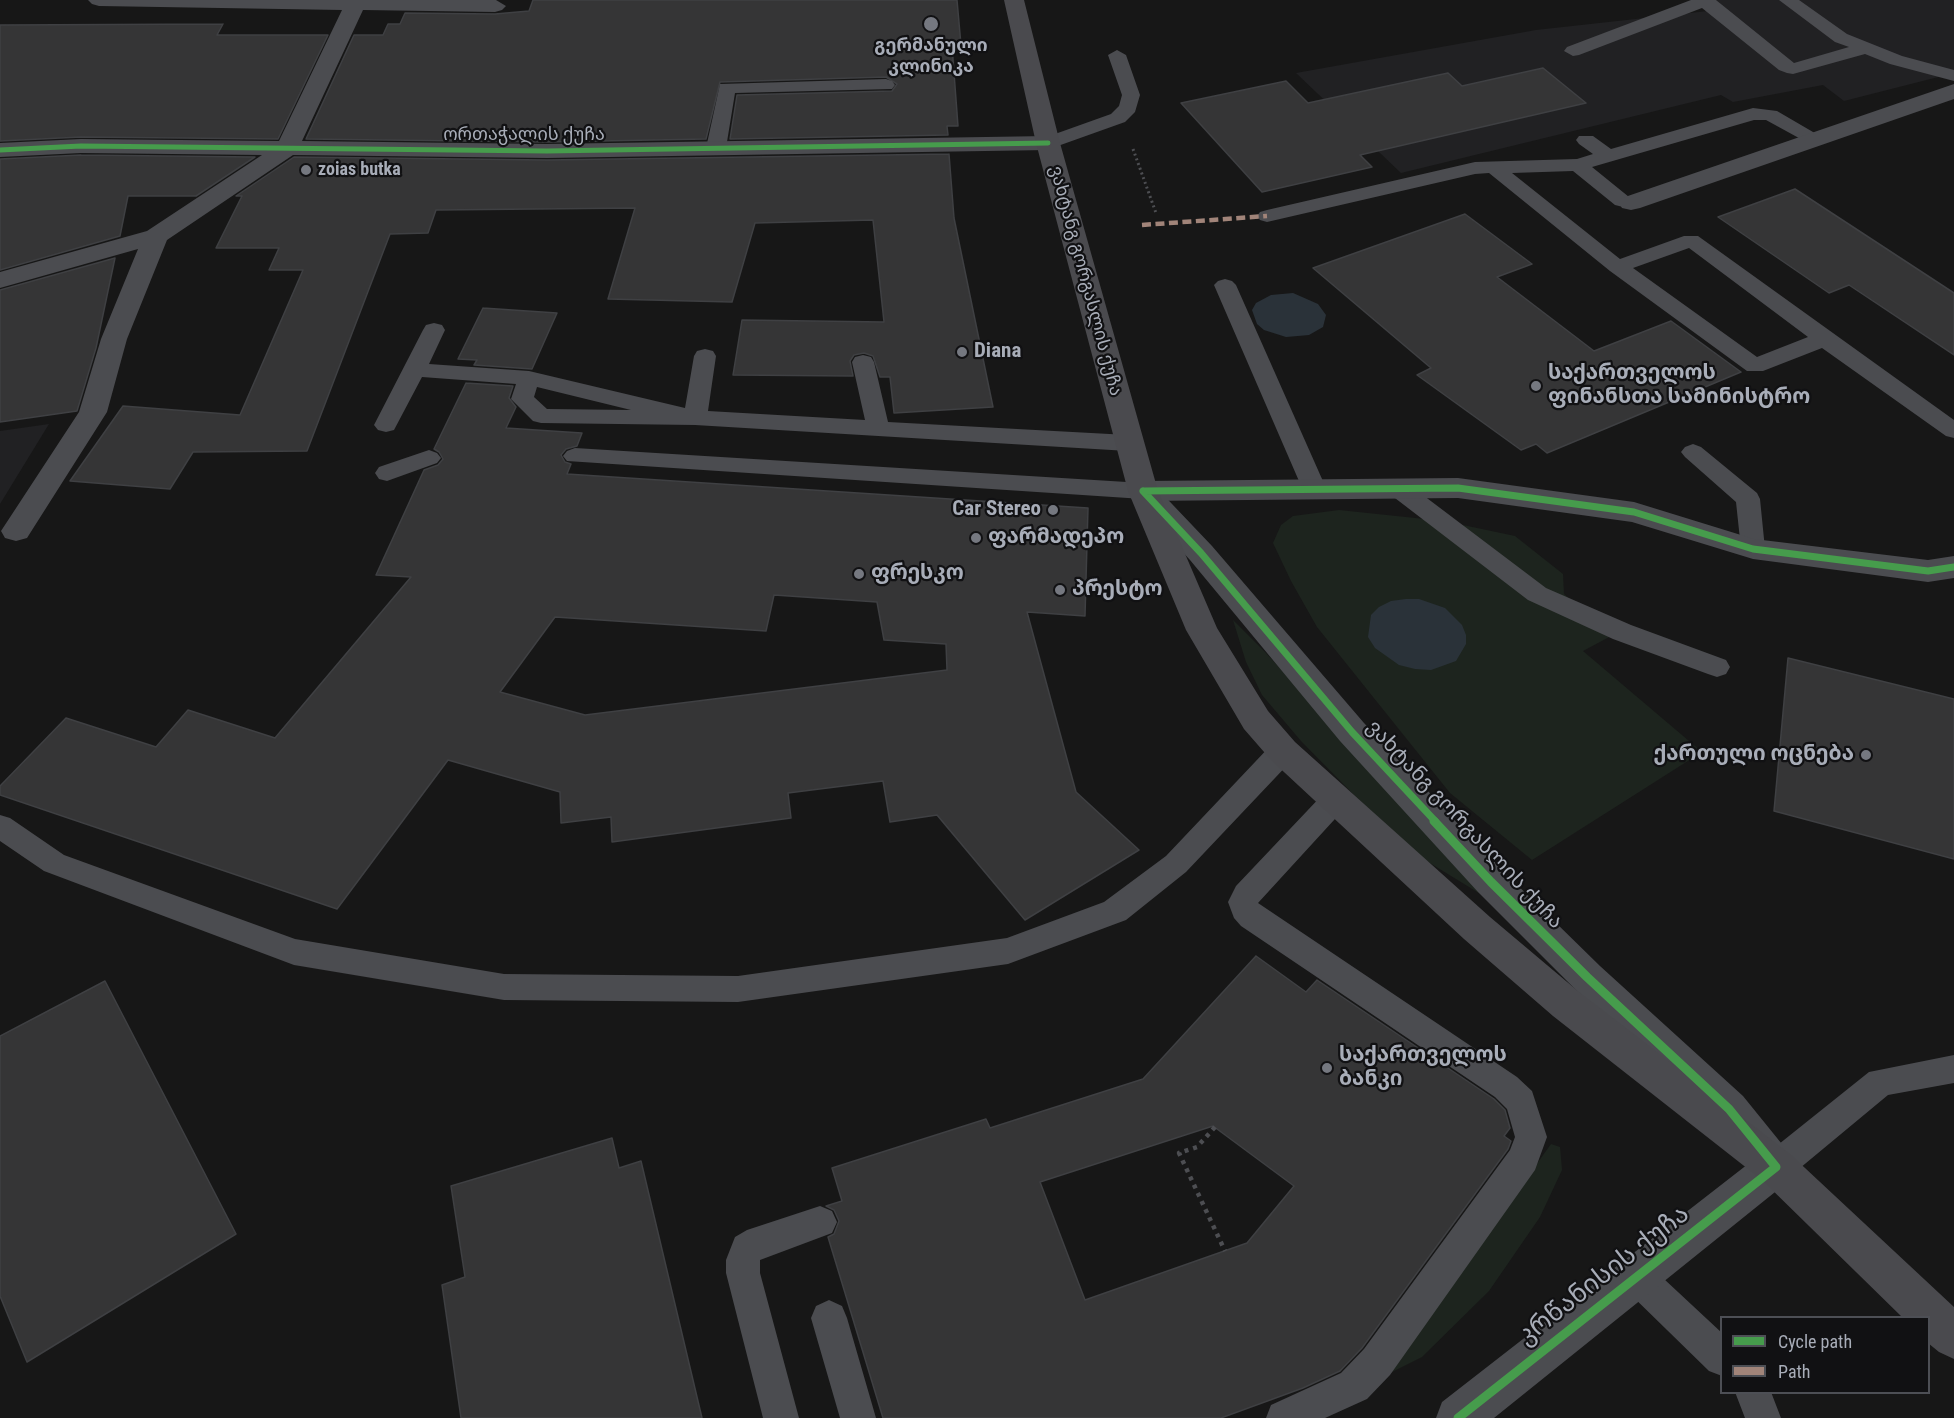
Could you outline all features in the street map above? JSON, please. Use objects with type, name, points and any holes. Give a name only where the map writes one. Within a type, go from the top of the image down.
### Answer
[{"type":"main road","name":"ვახტანგ გორგასლის ქუჩა","points":[[1014,0],[1048,143],[1128,443],[1143,491],[1202,630],[1256,720],[1283,751],[1476,928],[1566,1004],[1776,1167],[1954,1337]]},
{"type":"street","points":[[99,0],[495,6]]},
{"type":"street","points":[[0,280],[156,236],[287,149],[356,4]]},
{"type":"street","points":[[1631,203],[1954,91]]},
{"type":"street","name":"ორთაჭალის ქუჩა","points":[[0,150],[81,146],[547,151],[1048,143]]},
{"type":"street","points":[[16,531],[93,412],[114,339],[156,236]]},
{"type":"street","points":[[1143,491],[1458,488],[1634,512],[1754,549],[1928,571],[1954,567]]},
{"type":"street","name":"ვახტანგ გორგასლის ქუჩა","points":[[1143,491],[1201,553],[1352,732],[1491,882],[1587,977],[1729,1109],[1776,1167]]},
{"type":"street","name":"კრწანისის ქუჩა","points":[[1458,1418],[1776,1167]]},
{"type":"lane","points":[[1788,0],[1841,39],[1954,76]]},
{"type":"lane","points":[[1573,51],[1705,1],[1785,66],[1793,69],[1866,48]]},
{"type":"lane","points":[[1048,143],[1118,118],[1128,108],[1131,95],[1117,55]]},
{"type":"lane","points":[[716,148],[727,88],[886,86]]},
{"type":"lane","points":[[1267,216],[1452,172],[1493,167],[1578,165],[1753,114],[1770,115],[1815,139]]},
{"type":"lane","points":[[1586,140],[1608,156]]},
{"type":"lane","points":[[1578,165],[1622,201],[1631,203]]},
{"type":"lane","points":[[1493,167],[1617,267],[1755,366],[1824,339]]},
{"type":"lane","points":[[1617,267],[1691,240],[1824,339],[1954,431]]},
{"type":"lane","points":[[1225,285],[1314,488]]},
{"type":"lane","points":[[386,425],[434,330]]},
{"type":"lane","points":[[696,418],[705,356]]},
{"type":"lane","points":[[863,362],[878,429]]},
{"type":"lane","points":[[415,370],[529,378],[696,418]]},
{"type":"lane","points":[[529,378],[522,399],[541,416],[696,418],[1128,443]]},
{"type":"lane","points":[[1693,452],[1748,499],[1754,549]]},
{"type":"lane","points":[[575,456],[1143,491]]},
{"type":"lane","points":[[387,473],[429,458]]},
{"type":"lane","points":[[1399,489],[1538,594],[1622,632],[1717,667]]},
{"type":"lane","points":[[0,826],[54,863],[294,952],[504,987],[738,989],[1008,951],[1116,911],[1176,864],[1283,751]]},
{"type":"lane","points":[[1284,1418],[1354,1386],[1377,1362],[1523,1159],[1531,1137],[1521,1101],[1506,1087],[1252,917],[1245,909],[1243,902],[1246,895],[1335,800]]},
{"type":"lane","points":[[1776,1167],[1880,1082],[1954,1070]]},
{"type":"lane","points":[[781,1418],[742,1273],[743,1260],[747,1249],[759,1242],[820,1222]]},
{"type":"lane","points":[[1637,1277],[1720,1356]]},
{"type":"lane","points":[[829,1318],[858,1418]]},
{"type":"lane","points":[[1754,1394],[1763,1418]]},
{"type":"path","points":[[1131,144],[1156,213]]},
{"type":"path","points":[[1215,1127],[1197,1147],[1179,1153],[1225,1251]]},
{"type":"shaded area","points":[[1716,0],[1954,0],[1954,73],[1844,101],[1823,85],[1733,102],[1721,95],[1401,173],[1296,73],[1536,30],[1726,9]]},
{"type":"shaded area","points":[[1293,293],[1318,304],[1326,315],[1323,327],[1309,335],[1286,337],[1264,330],[1257,324],[1252,310],[1256,303],[1271,295]]},
{"type":"shaded area","points":[[49,424],[0,504],[0,431]]},
{"type":"shaded area","points":[[1339,510],[1444,521],[1515,536],[1563,574],[1564,594],[1613,635],[1583,651],[1702,752],[1532,860],[1450,793],[1317,627],[1291,581],[1273,543],[1281,525],[1293,516]]},
{"type":"shaded area","points":[[1419,599],[1445,608],[1462,625],[1466,635],[1466,644],[1456,661],[1431,670],[1415,669],[1399,665],[1375,648],[1368,637],[1371,615],[1379,607],[1391,601]]},
{"type":"shaded area","points":[[1233,620],[1500,906],[1425,860],[1355,796],[1301,741],[1262,695],[1246,662]]},
{"type":"shaded area","points":[[1551,1144],[1560,1147],[1562,1170],[1540,1217],[1489,1291],[1422,1357],[1386,1375]]},
{"type":"building","points":[[533,0],[957,0],[961,45],[952,46],[958,126],[947,126],[948,135],[730,139],[737,95],[892,91],[897,84],[886,77],[720,82],[706,139],[547,142],[306,139],[354,35],[383,35],[388,24],[400,24],[405,13],[495,14],[529,11]]},
{"type":"building","points":[[223,24],[217,35],[328,35],[278,139],[81,137],[0,141],[0,25]]},
{"type":"building","points":[[1543,68],[1586,103],[1360,155],[1372,167],[1262,192],[1181,103],[1286,81],[1308,103],[1448,73],[1462,86]]},
{"type":"building","points":[[949,154],[954,218],[993,407],[894,413],[890,377],[880,377],[873,356],[864,353],[854,355],[850,361],[853,376],[733,375],[742,320],[884,322],[873,220],[755,223],[732,302],[608,299],[635,208],[436,210],[428,233],[390,234],[307,451],[193,452],[170,489],[70,481],[123,406],[240,415],[303,270],[269,270],[279,248],[216,248],[242,196],[236,196],[294,157],[547,160]]},
{"type":"building","points":[[81,155],[255,157],[196,196],[128,196],[120,236],[0,270],[0,159]]},
{"type":"building","points":[[1795,189],[1954,293],[1954,355],[1849,285],[1829,293],[1718,217]]},
{"type":"building","points":[[1465,214],[1532,264],[1497,277],[1594,351],[1671,321],[1741,372],[1547,453],[1536,444],[1521,450],[1417,375],[1431,368],[1313,268]]},
{"type":"building","points":[[115,258],[96,348],[77,411],[0,422],[0,290]]},
{"type":"building","points":[[483,308],[557,313],[532,369],[474,365],[477,360],[458,359]]},
{"type":"building","points":[[466,383],[513,386],[509,398],[516,407],[506,428],[582,433],[577,446],[566,449],[561,455],[565,462],[571,464],[567,474],[1088,508],[1085,616],[1027,612],[1076,792],[1139,850],[1025,920],[937,815],[890,822],[883,781],[788,793],[791,818],[612,842],[611,817],[561,823],[560,792],[448,760],[337,909],[0,795],[0,786],[66,718],[156,747],[188,710],[275,738],[411,577],[376,575],[424,470],[438,465],[443,459],[434,449]],"holes":[[[774,595],[877,602],[884,640],[946,644],[947,670],[585,715],[500,692],[555,617],[766,631]]]},
{"type":"building","name":"ქართული ოცნება","points":[[1788,658],[1954,699],[1954,859],[1774,811]]},
{"type":"building","points":[[1256,956],[1306,992],[1317,980],[1494,1099],[1505,1110],[1510,1128],[1504,1136],[1511,1141],[1508,1149],[1362,1348],[1340,1371],[1303,1388],[1221,1418],[883,1418],[828,1237],[834,1234],[839,1221],[834,1210],[826,1206],[842,1201],[832,1168],[986,1119],[990,1128],[1143,1079]],"holes":[[[1213,1126],[1294,1186],[1247,1243],[1085,1300],[1040,1182]]]},
{"type":"building","points":[[105,981],[236,1234],[27,1362],[0,1296],[0,1036]]},
{"type":"building","points":[[612,1138],[619,1168],[641,1161],[702,1418],[461,1418],[442,1285],[465,1277],[451,1186]]},
{"type":"marked path","points":[[1142,225],[1267,216]]},
{"type":"cycle path","points":[[0,150],[81,146],[547,151],[1048,143]]},
{"type":"cycle path","points":[[1143,491],[1458,488],[1634,512],[1753,549],[1928,571],[1954,567]]},
{"type":"cycle path","points":[[1143,491],[1201,553],[1352,732],[1491,882],[1587,977],[1729,1109],[1776,1167],[1458,1418]]},
{"type":"place","name":"გერმანული კლინიკა","points":[[931,24]]},
{"type":"place","name":"zoias butka","points":[[306,170]]},
{"type":"place","name":"Diana","points":[[962,352]]},
{"type":"place","name":"საქართველოს ფინანსთა სამინისტრო","points":[[1536,386]]},
{"type":"place","name":"Car Stereo","points":[[1053,510]]},
{"type":"place","name":"ფარმადეპო","points":[[976,538]]},
{"type":"place","name":"ფრესკო","points":[[859,574]]},
{"type":"place","name":"პრესტო","points":[[1060,590]]},
{"type":"place","name":"ქართული ოცნება","points":[[1866,755]]},
{"type":"place","name":"საქართველოს ბანკი","points":[[1327,1068]]}]
